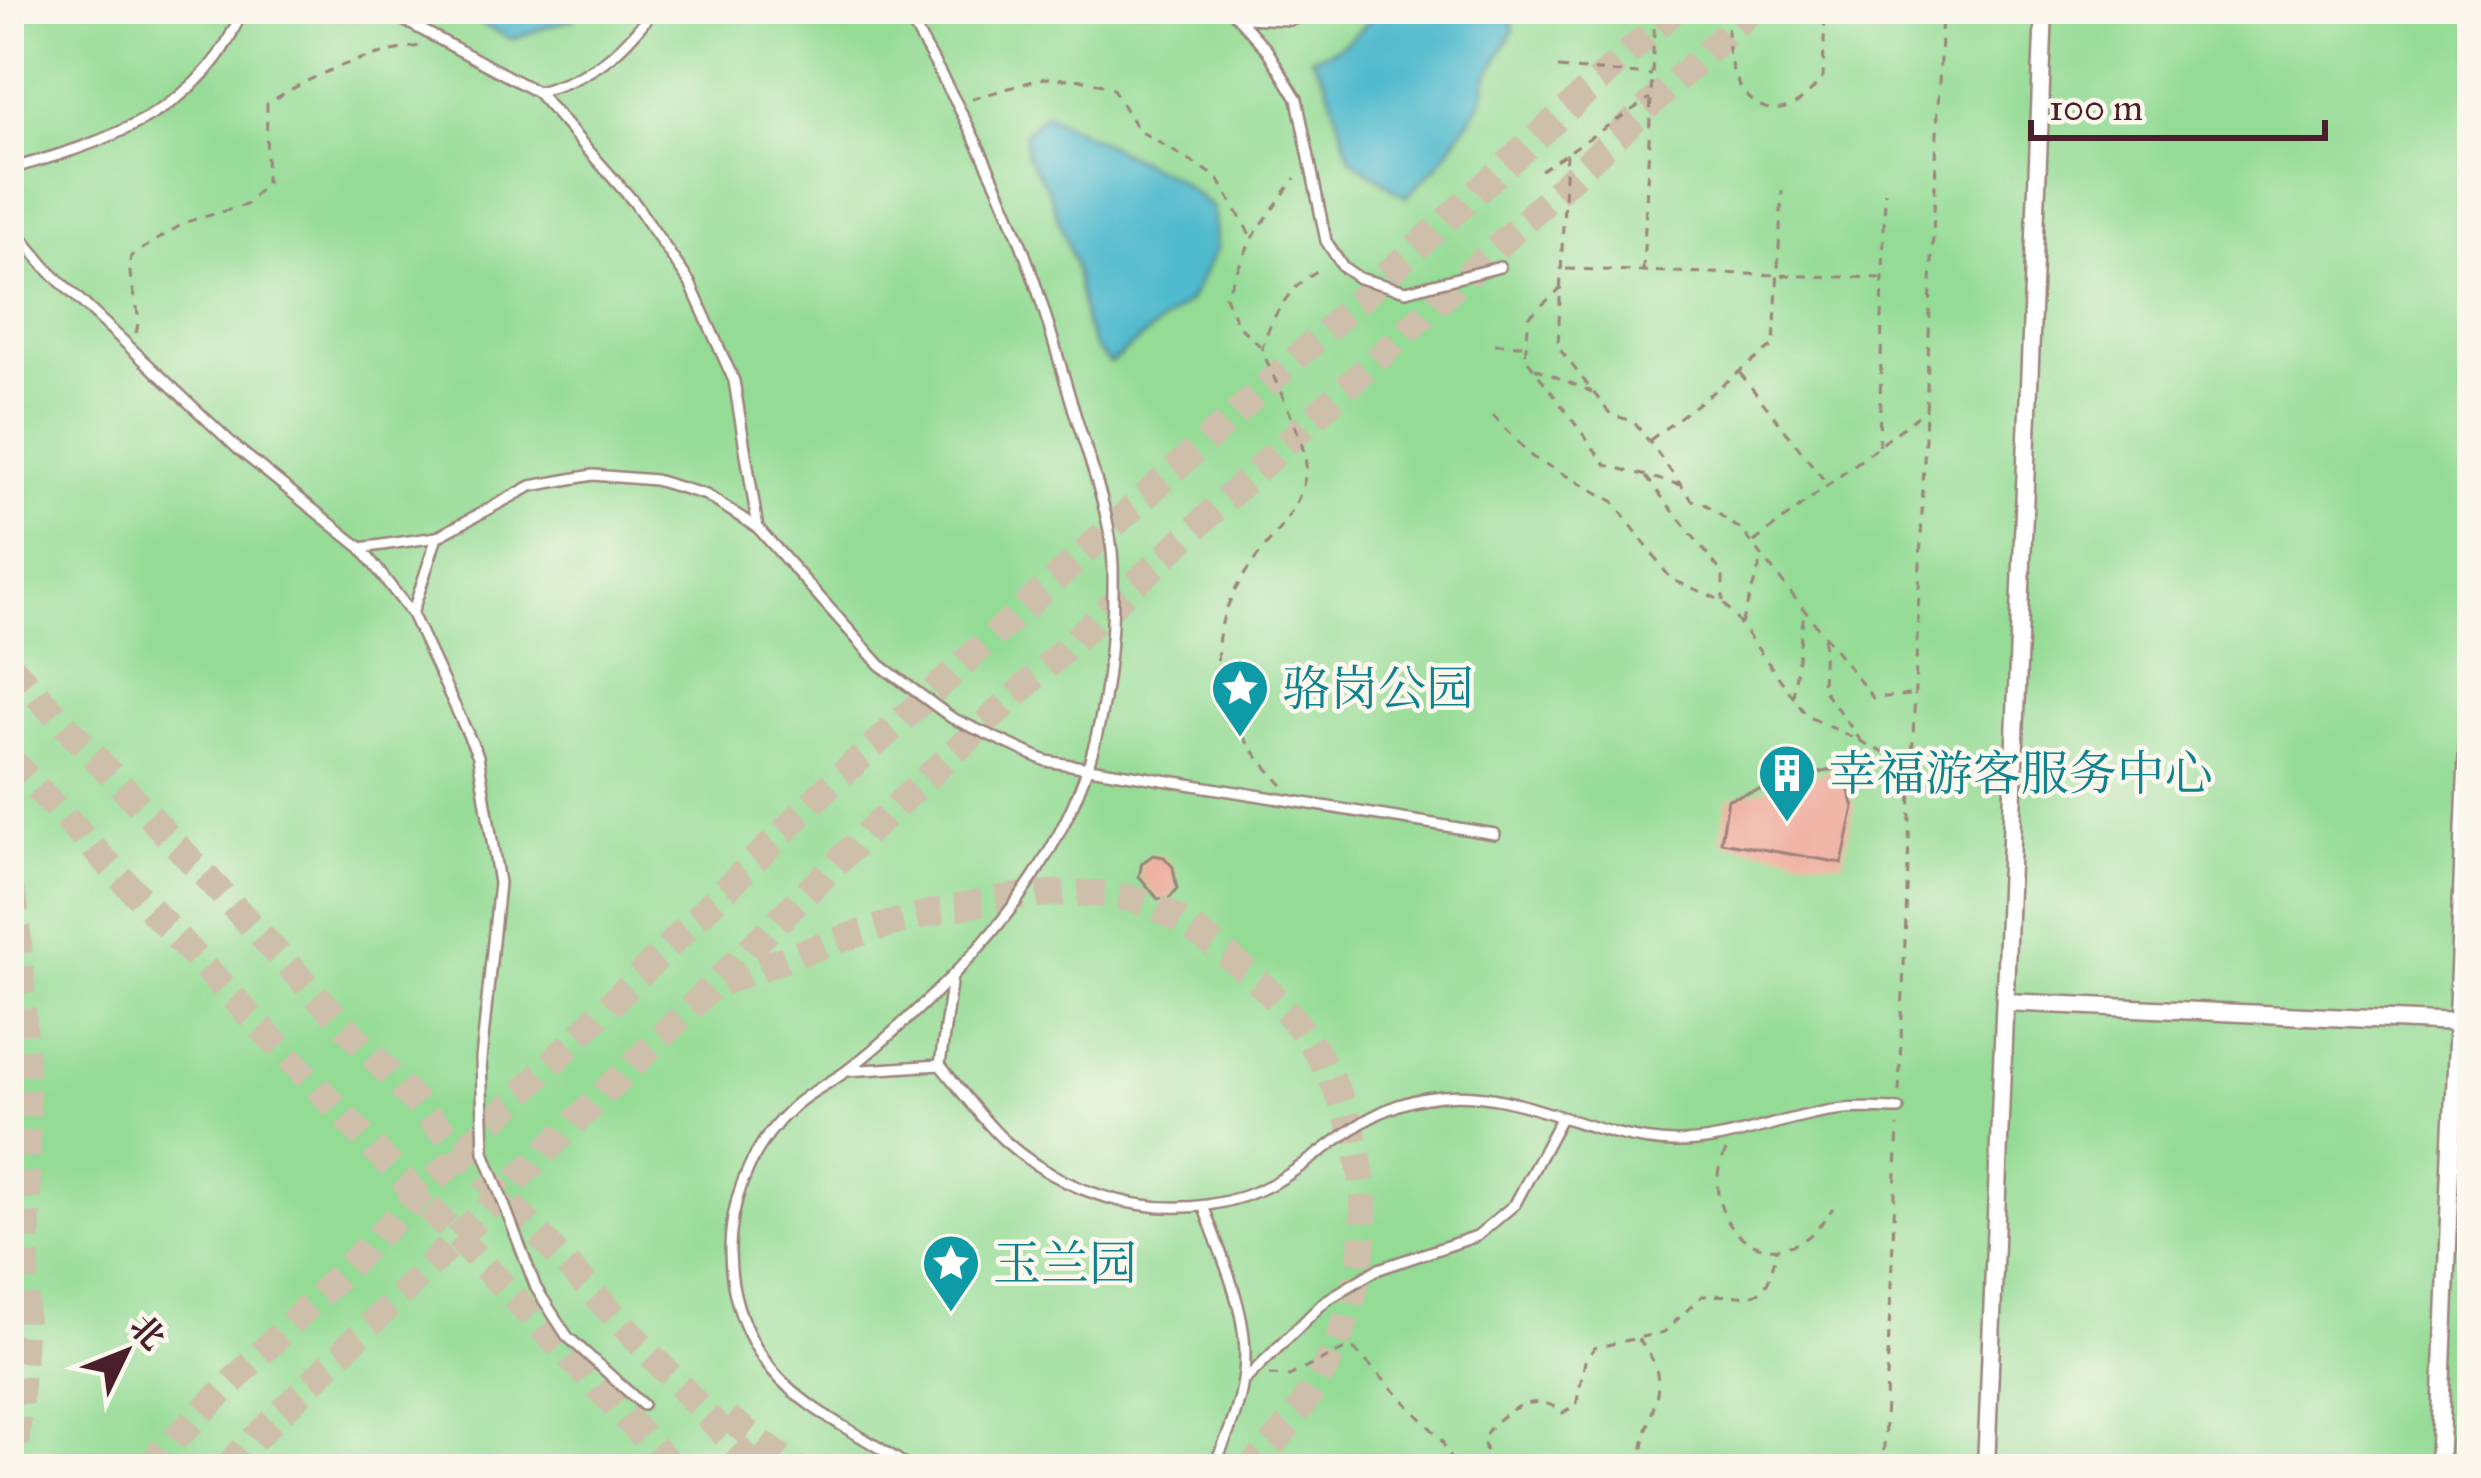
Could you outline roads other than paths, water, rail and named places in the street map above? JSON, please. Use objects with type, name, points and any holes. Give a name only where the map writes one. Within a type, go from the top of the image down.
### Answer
[{"type":"street","points":[[1986,1469],[2044,9]]},
{"type":"street","points":[[2439,1469],[2472,643]]},
{"type":"street","points":[[2005,1003],[2458,1023]]},
{"type":"lane","points":[[9,169],[94,145],[175,102],[234,31],[242,9]]},
{"type":"lane","points":[[383,9],[537,92],[634,202],[690,283],[734,381],[758,528]]},
{"type":"lane","points":[[537,92],[574,83],[606,65],[654,9]]},
{"type":"lane","points":[[904,9],[958,103],[1022,244],[1085,446],[1113,562],[1103,713],[1087,768],[1038,873],[952,976],[847,1071],[793,1107],[770,1135],[733,1209],[729,1266],[752,1340],[772,1371],[812,1408],[911,1469]]},
{"type":"lane","points":[[1230,9],[1242,18],[1297,99],[1326,242],[1343,267],[1406,291],[1500,267]]},
{"type":"lane","points":[[1242,18],[1290,20],[1326,9]]},
{"type":"lane","points":[[9,223],[50,272],[238,449],[361,548],[412,614],[478,756],[499,883],[482,1060],[484,1152],[536,1288],[567,1336],[643,1405]]},
{"type":"lane","points":[[361,548],[436,537],[531,486],[593,475],[655,480],[706,495],[758,528],[880,665],[952,718],[1046,761],[1495,834]]},
{"type":"lane","points":[[412,614],[436,537]]},
{"type":"lane","points":[[952,976],[940,1065],[1006,1142],[1067,1182],[1143,1207],[1204,1208],[1276,1182],[1376,1112],[1425,1098],[1481,1094],[1526,1101],[1561,1118],[1675,1142],[1736,1134],[1842,1109],[1899,1109]]},
{"type":"lane","points":[[847,1071],[940,1065]]},
{"type":"lane","points":[[1246,1379],[1325,1301],[1376,1270],[1477,1236],[1515,1204],[1561,1118]]},
{"type":"lane","points":[[1204,1208],[1231,1269],[1245,1322],[1246,1379],[1230,1432],[1212,1469]]},
{"type":"water","points":[[451,9],[584,9],[575,18],[511,39]]},
{"type":"water","points":[[1378,9],[1509,9],[1514,30],[1486,79],[1483,100],[1438,165],[1406,197],[1351,159],[1325,78],[1311,57],[1349,40]]},
{"type":"water","points":[[1045,114],[1175,178],[1213,208],[1217,248],[1189,301],[1110,363],[1095,348],[1085,323],[1074,263],[1048,189],[1026,155],[1025,133]]},
{"type":"tunnel","points":[[145,1469],[822,793],[1676,9]]},
{"type":"tunnel","points":[[224,1469],[863,837],[1753,9]]},
{"type":"tunnel","points":[[9,665],[757,1469]]},
{"type":"tunnel","points":[[9,758],[674,1469]]},
{"type":"tunnel","points":[[9,886],[21,978],[27,1118],[27,1255],[14,1469]]},
{"type":"tunnel","points":[[722,983],[922,915],[1030,895],[1081,893],[1142,902],[1185,924],[1236,962],[1292,1017],[1331,1078],[1355,1144],[1364,1211],[1357,1279],[1335,1346],[1299,1410],[1249,1469]]},
{"type":"tunnel","points":[[728,1418],[797,1469]]},
{"type":"place","name":"骆岗公园","points":[[1240,739]]},
{"type":"place","name":"幸福游客服务中心","points":[[1787,824]]},
{"type":"place","name":"玉兰园","points":[[951,1314]]}]
